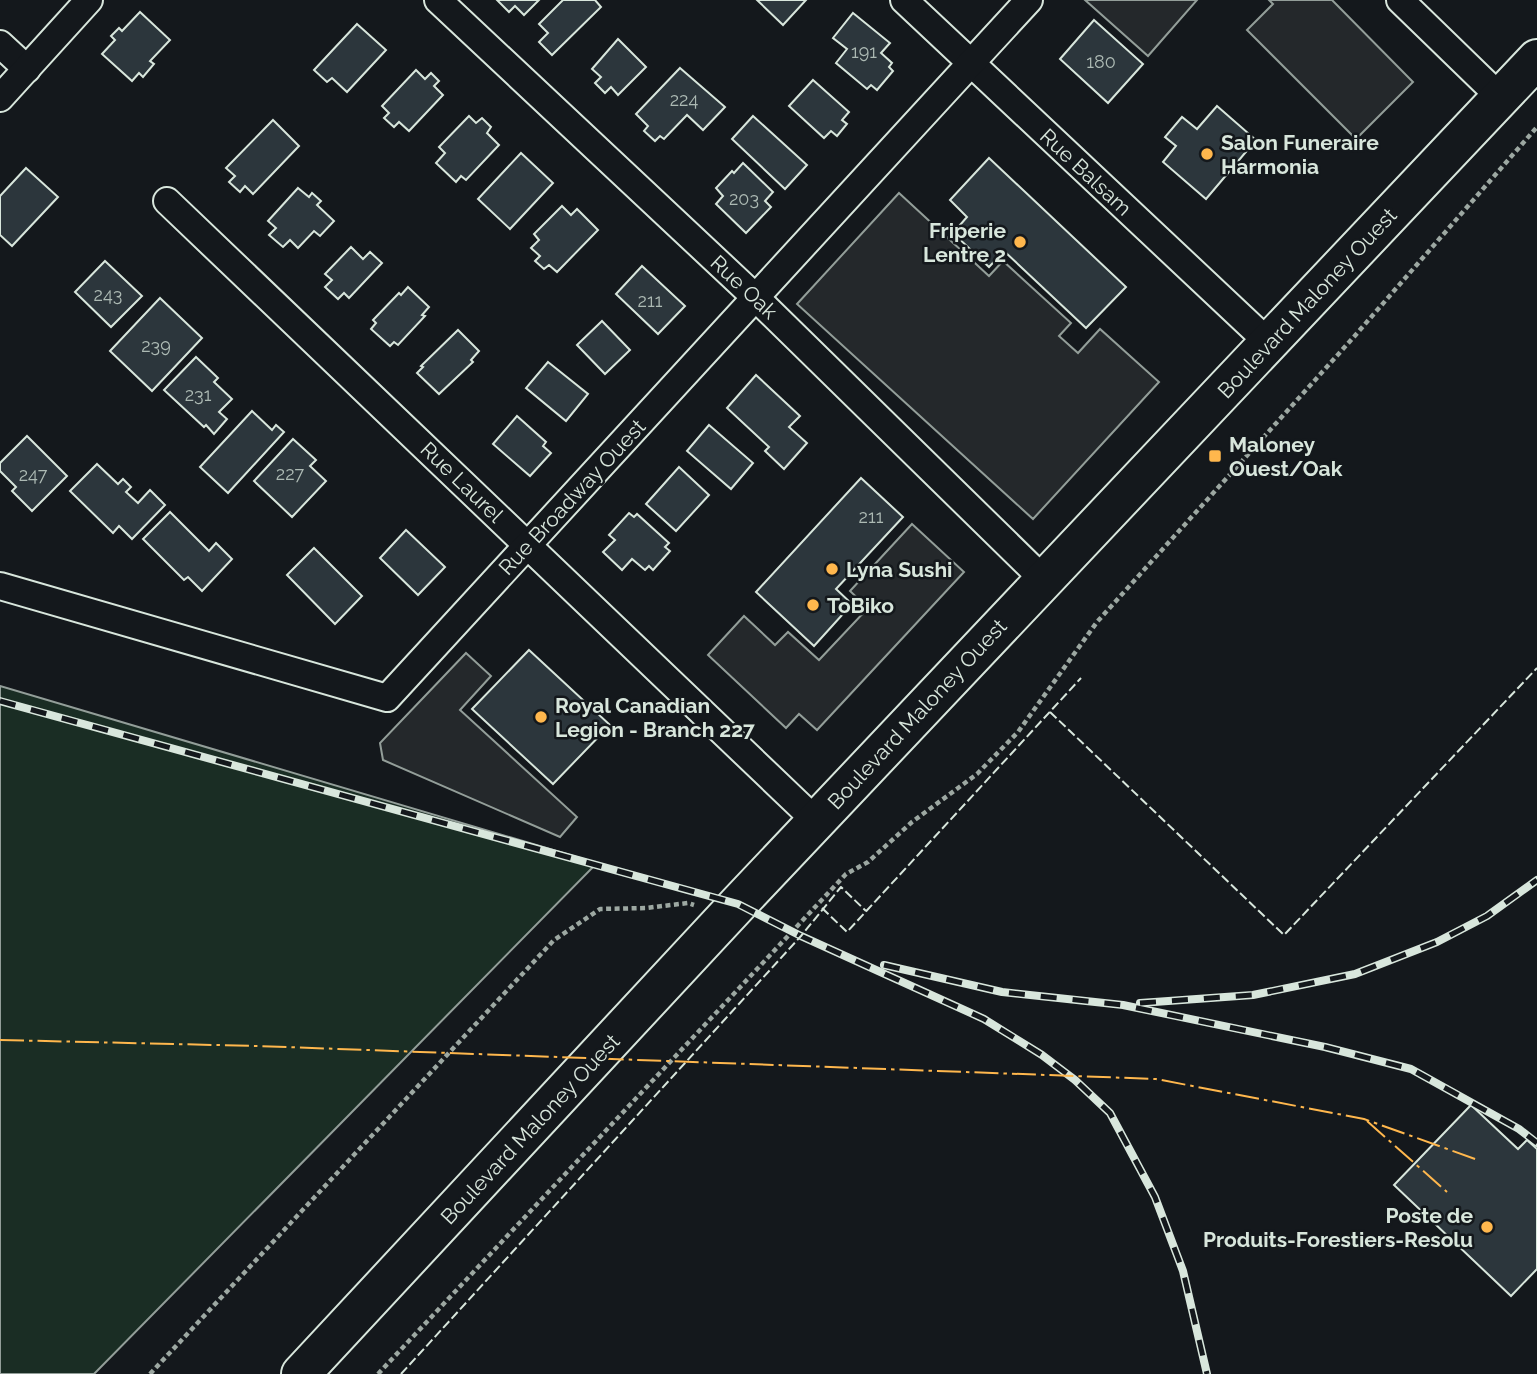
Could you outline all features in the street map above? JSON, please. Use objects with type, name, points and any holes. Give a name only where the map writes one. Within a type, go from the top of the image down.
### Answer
[{"type":"main road","name":"Boulevard Maloney Ouest","points":[[301,1374],[723,919],[1537,59]]},
{"type":"street","points":[[0,98],[89,0]]},
{"type":"street","name":"Rue Oak","points":[[438,0],[755,297],[1044,580]]},
{"type":"street","name":"Rue Balsam","points":[[904,0],[1269,343]]},
{"type":"street","name":"Rue Broadway Ouest","points":[[0,586],[387,698],[1029,0]]},
{"type":"street","points":[[1400,0],[1501,98]]},
{"type":"street","points":[[0,44],[27,69]]},
{"type":"street","name":"Rue Laurel","points":[[167,201],[816,821]]},
{"type":"path","points":[[378,1374],[846,874],[868,862],[912,822],[977,774],[1011,740],[1097,622],[1537,127]]},
{"type":"path","points":[[149,1374],[554,940],[600,909],[646,908],[688,903],[723,919]]},
{"type":"green space","points":[[0,686],[597,863],[94,1374],[0,1374]]},
{"type":"shaded area","points":[[1085,0],[1197,0],[1148,56]]},
{"type":"shaded area","points":[[1269,0],[1332,0],[1413,82],[1356,139],[1247,30],[1273,4]]},
{"type":"shaded area","points":[[899,193],[989,276],[1003,261],[1071,323],[1059,336],[1078,353],[1100,329],[1159,382],[1033,519],[797,304]]},
{"type":"shaded area","points":[[912,524],[964,572],[817,730],[799,714],[786,728],[708,655],[744,616],[775,645],[788,632],[819,660],[868,608],[850,591]]},
{"type":"shaded area","points":[[466,653],[491,676],[460,710],[577,817],[560,837],[383,760],[380,743]]},
{"type":"building","points":[[497,0],[539,0],[524,15],[515,6],[509,12]]},
{"type":"building","points":[[563,0],[595,0],[601,7],[552,55],[539,42],[548,33],[539,24]]},
{"type":"building","points":[[757,0],[806,0],[783,25]]},
{"type":"building","points":[[140,12],[170,40],[150,61],[154,64],[143,77],[139,73],[132,81],[102,54],[115,40],[111,36],[119,28],[122,31]]},
{"type":"building","points":[[853,13],[890,43],[881,53],[892,63],[889,67],[893,71],[877,90],[871,85],[867,89],[836,63],[847,49],[833,38]]},
{"type":"building","points":[[1094,20],[1143,64],[1108,103],[1060,59]]},
{"type":"building","points":[[357,24],[386,50],[347,92],[332,78],[327,82],[314,70]]},
{"type":"building","points":[[618,39],[646,67],[618,95],[611,87],[605,93],[595,83],[601,77],[592,69]]},
{"type":"building","points":[[680,68],[725,107],[703,130],[687,115],[664,139],[660,136],[655,141],[644,131],[648,126],[636,114]]},
{"type":"building","points":[[416,70],[425,79],[431,73],[439,81],[434,86],[443,95],[409,131],[399,122],[394,127],[384,118],[389,113],[382,106]]},
{"type":"building","points":[[813,80],[849,112],[842,120],[847,124],[837,136],[831,131],[824,138],[789,106]]},
{"type":"building","name":"Salon Funeraire Harmonia","points":[[1217,106],[1256,140],[1206,199],[1163,162],[1176,146],[1165,137],[1182,117],[1197,129]]},
{"type":"building","points":[[469,116],[476,123],[482,118],[491,127],[487,133],[499,145],[466,180],[461,176],[456,182],[436,163],[445,153],[439,147]]},
{"type":"building","points":[[753,116],[807,165],[785,189],[732,139]]},
{"type":"building","points":[[273,120],[299,146],[253,194],[245,186],[240,192],[229,182],[235,176],[226,168]]},
{"type":"building","points":[[521,153],[553,183],[510,229],[478,199]]},
{"type":"building","name":"Friperie Lentre 2","points":[[989,158],[1126,287],[1086,328],[1004,251],[989,267],[953,233],[967,217],[950,200]]},
{"type":"building","points":[[743,163],[773,192],[765,201],[771,207],[746,233],[716,204],[723,196],[716,188]]},
{"type":"building","points":[[26,168],[58,197],[12,246],[0,235],[0,196]]},
{"type":"building","points":[[298,188],[309,197],[312,193],[321,201],[317,205],[334,221],[320,236],[314,231],[298,248],[290,240],[283,247],[269,235],[276,228],[268,221]]},
{"type":"building","points":[[562,206],[571,215],[577,209],[598,230],[557,272],[549,265],[544,269],[535,261],[540,256],[531,248],[539,240],[534,234]]},
{"type":"building","points":[[351,247],[363,259],[370,252],[382,263],[349,298],[344,293],[338,299],[325,287],[332,280],[325,274]]},
{"type":"building","points":[[105,261],[142,296],[111,327],[75,292]]},
{"type":"building","points":[[642,266],[685,306],[658,334],[616,294]]},
{"type":"building","points":[[408,287],[429,307],[422,315],[425,316],[398,345],[394,342],[390,346],[371,329],[376,323],[373,320]]},
{"type":"building","points":[[160,298],[202,338],[152,391],[110,351]]},
{"type":"building","points":[[602,321],[630,350],[605,374],[577,345]]},
{"type":"building","points":[[458,330],[479,351],[471,360],[473,362],[439,394],[417,373]]},
{"type":"building","points":[[196,357],[218,378],[214,382],[232,399],[219,412],[227,419],[214,434],[164,390]]},
{"type":"building","points":[[548,362],[588,394],[566,421],[526,388]]},
{"type":"building","points":[[756,375],[800,416],[789,427],[807,443],[784,469],[765,451],[769,447],[727,408]]},
{"type":"building","points":[[252,411],[272,430],[276,425],[284,432],[228,493],[200,467]]},
{"type":"building","points":[[517,416],[546,442],[543,446],[551,453],[530,476],[493,444]]},
{"type":"building","points":[[709,425],[753,463],[731,489],[687,451]]},
{"type":"building","points":[[27,436],[67,476],[32,511],[12,491],[16,487],[0,471],[0,463]]},
{"type":"building","points":[[293,439],[316,460],[310,466],[326,481],[292,517],[254,481]]},
{"type":"building","points":[[97,464],[118,484],[123,479],[131,487],[126,492],[138,503],[150,490],[165,505],[132,539],[119,526],[113,533],[70,491]]},
{"type":"building","points":[[679,467],[709,495],[676,531],[646,504]]},
{"type":"building","points":[[861,478],[903,517],[836,589],[852,604],[814,646],[756,592]]},
{"type":"building","points":[[170,512],[209,551],[216,543],[232,559],[202,591],[188,577],[184,580],[143,539]]},
{"type":"building","points":[[629,513],[634,517],[637,514],[669,543],[665,547],[670,551],[653,570],[649,566],[645,570],[632,559],[622,570],[603,552],[615,540],[609,535]]},
{"type":"building","points":[[406,530],[445,567],[418,595],[380,558]]},
{"type":"building","points":[[314,548],[362,596],[335,624],[287,575]]},
{"type":"building","name":"Royal Canadian Legion - Branch 227","points":[[529,650],[610,725],[553,784],[472,709]]},
{"type":"building","name":"Poste de Produits-Forestiers-Resolu","points":[[1471,1105],[1518,1149],[1527,1140],[1537,1149],[1537,1269],[1511,1296],[1394,1185]]},
{"type":"railway","points":[[0,701],[738,904],[801,936],[984,1019],[1042,1055],[1075,1080],[1110,1113],[1155,1197],[1183,1271],[1207,1374]]},
{"type":"railway","points":[[1140,1003],[1253,995],[1355,974],[1437,942],[1487,916],[1537,880]]},
{"type":"railway","points":[[884,965],[1002,992],[1123,1005],[1325,1047],[1411,1069],[1519,1129],[1537,1143]]},
{"type":"fence","points":[[1050,712],[1284,935],[1537,668]]},
{"type":"fence","points":[[822,908],[847,932],[1081,678]]},
{"type":"fence","points":[[401,1374],[801,936],[841,887],[866,911]]},
{"type":"power","points":[[0,1040],[259,1046],[1156,1079],[1364,1119],[1478,1160]]},
{"type":"power","points":[[1367,1121],[1447,1192]]},
{"type":"place","name":"Salon Funeraire Harmonia","points":[[1207,154]]},
{"type":"place","name":"Friperie Lentre 2","points":[[1020,242]]},
{"type":"place","name":"Maloney Ouest/Oak","points":[[1215,456]]},
{"type":"place","name":"Lyna Sushi","points":[[832,569]]},
{"type":"place","name":"ToBiko","points":[[813,605]]},
{"type":"place","name":"Royal Canadian Legion - Branch 227","points":[[541,717]]},
{"type":"place","name":"Poste de Produits-Forestiers-Resolu","points":[[1487,1227]]}]
